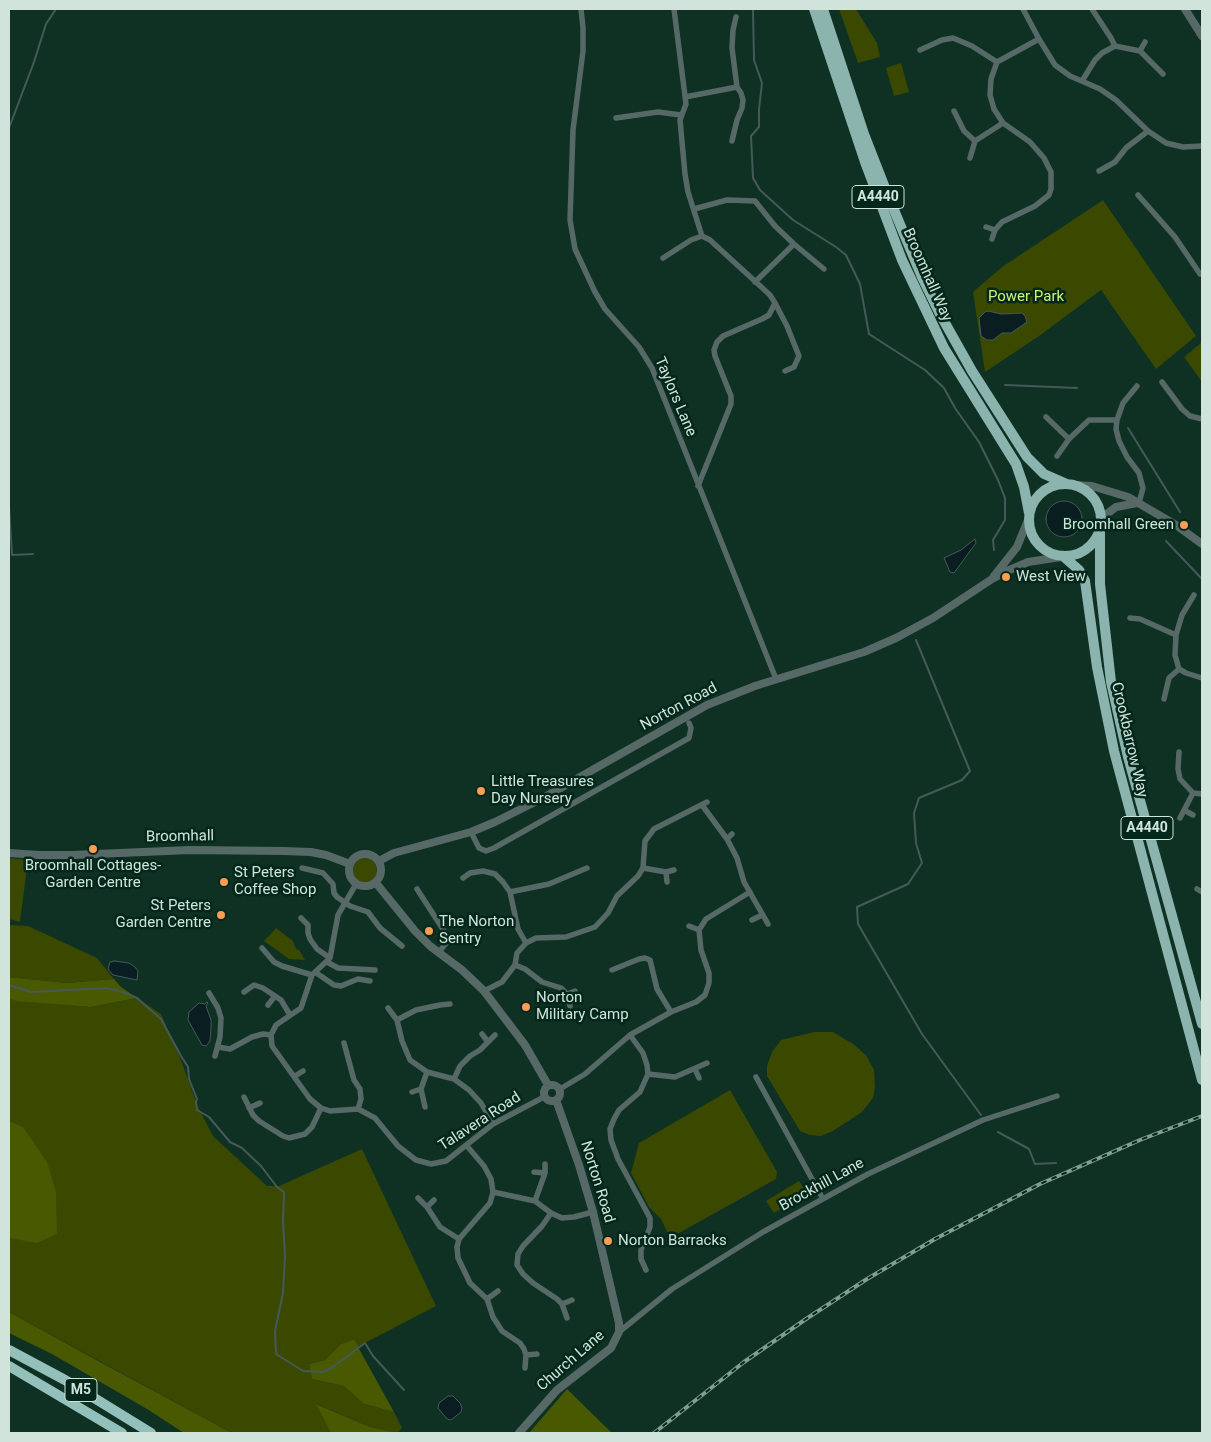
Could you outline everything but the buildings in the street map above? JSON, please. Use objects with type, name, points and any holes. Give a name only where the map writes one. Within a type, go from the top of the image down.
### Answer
[{"type":"highway","name":"Broomhall Way","points":[[814,9],[865,162],[902,260],[944,348],[1016,464],[1024,487],[1029,516]]},
{"type":"highway","name":"Broomhall Way","points":[[822,9],[864,134],[889,198],[922,277],[944,321],[972,371],[1027,457],[1044,474],[1071,484]]},
{"type":"highway","points":[[1071,484],[1086,490],[1097,502],[1102,515],[1101,526],[1088,547],[1073,556],[1063,557],[1038,544],[1030,529],[1029,516],[1035,501],[1040,495],[1051,488],[1071,484]]},
{"type":"highway","name":"Crookbarrow Way","points":[[1101,526],[1100,584],[1111,682],[1128,757],[1202,1024]]},
{"type":"highway","name":"Crookbarrow Way","points":[[1063,557],[1079,570],[1085,581],[1097,667],[1114,751],[1202,1080]]},
{"type":"highway","name":"M5","points":[[9,1350],[65,1380],[151,1433]]},
{"type":"highway","name":"M5","points":[[9,1366],[122,1433]]},
{"type":"street","name":"Taylors Lane","points":[[581,9],[583,28],[582,51],[574,130],[570,220],[576,249],[595,292],[605,309],[639,347],[652,368],[776,679]]},
{"type":"street","points":[[674,9],[686,104],[680,120],[685,174],[702,236]]},
{"type":"street","points":[[1023,9],[1055,65],[1070,76],[1100,89],[1116,100],[1148,131],[1166,143],[1183,147],[1202,146]]},
{"type":"street","points":[[1092,9],[1112,38],[1115,46]]},
{"type":"street","points":[[1185,9],[1202,36]]},
{"type":"street","points":[[732,141],[743,100],[741,93],[736,87],[732,48],[736,17]]},
{"type":"street","points":[[920,50],[942,40],[953,38],[972,46],[997,62]]},
{"type":"street","points":[[992,239],[995,230],[1002,222],[1034,206],[1046,197],[1051,189],[1051,172],[1044,158],[1030,142],[1003,123],[994,109],[990,95],[991,79],[997,62],[1039,39]]},
{"type":"street","points":[[1140,51],[1145,42]]},
{"type":"street","points":[[1082,81],[1102,52],[1115,46],[1140,51],[1163,74]]},
{"type":"street","points":[[685,96],[736,87]]},
{"type":"street","points":[[954,111],[964,131],[975,142]]},
{"type":"street","points":[[616,118],[658,112],[681,115]]},
{"type":"street","points":[[970,158],[975,142],[1003,123]]},
{"type":"street","points":[[1099,171],[1115,162],[1126,148],[1148,131]]},
{"type":"street","points":[[1138,195],[1175,237],[1202,275]]},
{"type":"street","points":[[694,209],[727,200],[755,201],[775,226],[824,269]]},
{"type":"street","points":[[986,227],[995,230]]},
{"type":"street","points":[[663,258],[691,240],[702,236],[710,240],[770,295],[787,326],[799,356],[794,367],[785,371]]},
{"type":"street","points":[[755,282],[794,244]]},
{"type":"street","points":[[698,486],[731,404],[731,396],[714,350],[717,342],[723,336],[769,315],[775,303]]},
{"type":"street","points":[[1162,382],[1182,409],[1190,416],[1202,419]]},
{"type":"street","points":[[1138,386],[1123,403],[1116,429],[1119,441],[1139,473],[1143,488],[1138,503]]},
{"type":"street","points":[[1046,417],[1069,439]]},
{"type":"street","points":[[1057,456],[1069,439],[1089,420],[1117,420]]},
{"type":"street","points":[[1071,484],[1116,492],[1128,497],[1202,544]]},
{"type":"street","points":[[1101,526],[1108,513],[1116,507],[1138,503]]},
{"type":"street","name":"Norton Road","points":[[992,579],[1009,559],[1029,516]]},
{"type":"street","name":"Norton Road","points":[[379,861],[400,851],[471,832],[495,822],[543,798],[707,705],[740,691],[864,652],[896,638],[933,618],[992,579],[1028,562],[1063,557]]},
{"type":"street","points":[[1194,595],[1182,615],[1176,635],[1175,655],[1179,669],[1202,678]]},
{"type":"street","points":[[1130,618],[1140,618],[1176,635]]},
{"type":"street","points":[[1164,699],[1169,678],[1179,669]]},
{"type":"street","points":[[471,832],[479,848],[486,851],[494,848],[689,738],[692,728],[689,722]]},
{"type":"street","points":[[1179,752],[1178,769],[1180,779],[1193,793],[1202,794]]},
{"type":"street","points":[[1180,818],[1193,793]]},
{"type":"street","points":[[484,991],[502,982],[514,965],[517,954],[526,942],[536,938],[566,937],[595,927],[608,913],[617,896],[633,882],[643,868],[645,841],[654,829],[705,804],[737,858],[744,882],[768,924]]},
{"type":"street","points":[[1184,810],[1193,815]]},
{"type":"street","points":[[727,840],[732,834]]},
{"type":"street","name":"Broomhall","points":[[9,853],[73,855],[190,850],[284,850],[326,855],[350,864]]},
{"type":"street","points":[[366,854],[372,855],[379,861],[382,872],[376,883],[368,886],[356,884],[350,877],[350,864],[354,858],[366,854]]},
{"type":"street","points":[[302,868],[323,873],[333,884],[334,893],[343,903],[368,912],[380,928],[402,946]]},
{"type":"street","points":[[510,892],[549,884],[587,868]]},
{"type":"street","points":[[643,868],[666,872],[674,870]]},
{"type":"street","points":[[462,878],[470,873],[483,871],[495,874],[510,892],[518,929],[526,942]]},
{"type":"street","points":[[666,872],[667,882]]},
{"type":"street","points":[[376,883],[409,926],[484,991],[524,1045],[548,1085]]},
{"type":"street","points":[[344,1044],[354,1080],[360,1089],[361,1099],[358,1109],[330,1111],[321,1108],[310,1099],[272,1046],[271,1035],[276,1025],[301,1008],[313,974],[328,960],[338,915],[343,903],[356,884]]},
{"type":"street","points":[[417,889],[446,934],[448,942],[439,952]]},
{"type":"street","points":[[560,1089],[585,1074],[630,1035],[671,1012],[696,1002],[705,995],[709,983],[709,973],[701,950],[699,930],[706,919],[750,892]]},
{"type":"street","points":[[752,920],[762,916]]},
{"type":"street","points":[[301,918],[308,925],[310,939],[317,949],[338,968],[375,970]]},
{"type":"street","points":[[689,926],[699,930]]},
{"type":"street","points":[[262,948],[274,962],[313,974],[334,985],[341,986],[358,979],[370,981]]},
{"type":"street","points":[[612,970],[639,959],[645,958],[650,960],[656,989],[671,1012]]},
{"type":"street","points":[[514,965],[525,969],[542,982],[560,988],[567,994],[570,1006]]},
{"type":"street","points":[[244,992],[257,985],[275,996],[286,1006],[290,1015]]},
{"type":"street","points":[[567,994],[575,991]]},
{"type":"street","points":[[209,993],[218,1008],[221,1018],[222,1028],[216,1056]]},
{"type":"street","points":[[268,1005],[275,996]]},
{"type":"street","points":[[440,997],[440,1004]]},
{"type":"street","points":[[397,1020],[416,1010],[440,1004],[450,1004]]},
{"type":"street","points":[[388,1008],[397,1020],[402,1041],[410,1060],[428,1072],[454,1079],[469,1090],[481,1104],[493,1124]]},
{"type":"street","points":[[218,1047],[230,1049],[252,1037],[263,1034],[271,1035]]},
{"type":"street","points":[[482,1034],[488,1042]]},
{"type":"street","points":[[454,1079],[460,1066],[470,1056],[480,1050],[495,1034]]},
{"type":"street","points":[[630,1035],[643,1053],[648,1074],[640,1092],[619,1110],[610,1129],[613,1149],[650,1218],[650,1227],[641,1250],[641,1259],[646,1270]]},
{"type":"street","points":[[648,1074],[675,1077],[707,1064]]},
{"type":"street","points":[[695,1069],[699,1078]]},
{"type":"street","points":[[295,1076],[303,1072]]},
{"type":"street","points":[[425,1107],[421,1089],[428,1072]]},
{"type":"street","points":[[756,1076],[823,1199]]},
{"type":"street","points":[[555,1084],[560,1089],[560,1095],[556,1100],[549,1101],[544,1096],[544,1090],[548,1085],[555,1084]]},
{"type":"street","points":[[412,1092],[421,1089]]},
{"type":"street","name":"Talavera Road","points":[[358,1109],[374,1118],[398,1146],[416,1160],[430,1164],[446,1161],[493,1124],[544,1096]]},
{"type":"street","name":"Brockhill Lane","points":[[619,1332],[672,1289],[763,1232],[868,1174],[983,1120],[1057,1096]]},
{"type":"street","points":[[244,1097],[253,1114],[266,1126],[289,1138],[299,1136],[309,1130],[321,1108]]},
{"type":"street","name":"Norton Road","points":[[556,1100],[593,1212],[619,1323],[619,1332]]},
{"type":"street","points":[[249,1108],[260,1103]]},
{"type":"street","points":[[467,1146],[484,1166],[491,1179],[492,1192],[490,1203],[460,1239],[457,1247],[458,1258],[470,1283],[487,1299],[493,1317],[502,1331],[520,1343],[526,1355],[525,1368]]},
{"type":"street","points":[[535,1201],[545,1164]]},
{"type":"street","points":[[534,1172],[544,1173]]},
{"type":"street","points":[[492,1192],[535,1201],[551,1213],[562,1218],[593,1212]]},
{"type":"street","points":[[418,1198],[427,1207],[440,1227],[460,1239]]},
{"type":"street","points":[[427,1207],[434,1200]]},
{"type":"street","points":[[551,1213],[542,1226],[523,1246],[518,1254],[517,1265],[533,1284],[562,1304],[567,1318]]},
{"type":"street","points":[[487,1299],[498,1291]]},
{"type":"street","points":[[562,1304],[572,1300]]},
{"type":"street","name":"Church Lane","points":[[519,1433],[557,1390],[611,1348],[619,1332]]},
{"type":"street","points":[[526,1355],[537,1354]]},
{"type":"green space","points":[[839,9],[856,9],[877,43],[880,57],[858,63]]},
{"type":"green space","points":[[901,63],[909,92],[894,96],[886,68]]},
{"type":"green space","name":"Power Park","points":[[1103,200],[1196,336],[1156,369],[1101,290],[1039,336],[985,372],[973,292],[1002,267]]},
{"type":"green space","points":[[1201,343],[1202,345],[1202,382],[1184,357]]},
{"type":"green space","points":[[9,858],[28,860],[20,922],[9,919]]},
{"type":"green space","points":[[365,858],[374,861],[377,870],[374,879],[365,882],[356,879],[353,870],[356,861]]},
{"type":"green space","points":[[9,925],[28,926],[97,958],[114,979],[67,983],[9,977]]},
{"type":"green space","points":[[276,928],[293,941],[296,949],[299,950],[305,960],[289,959],[264,941]]},
{"type":"green space","points":[[9,977],[67,983],[114,979],[121,987],[137,998],[91,1007],[17,1001],[9,999]]},
{"type":"green space","points":[[137,998],[161,1014],[181,1060],[198,1107],[213,1136],[267,1186],[279,1186],[362,1149],[436,1306],[359,1346],[354,1339],[341,1344],[325,1360],[309,1364],[312,1379],[344,1386],[364,1404],[394,1412],[402,1428],[397,1433],[370,1427],[317,1404],[331,1433],[232,1433],[9,1312],[9,999],[91,1007]]},
{"type":"green space","points":[[814,1032],[833,1032],[853,1044],[866,1055],[874,1070],[875,1087],[873,1098],[862,1112],[833,1131],[821,1136],[810,1135],[800,1131],[767,1076],[767,1066],[772,1052],[781,1040]]},
{"type":"green space","points":[[730,1090],[777,1172],[776,1179],[670,1238],[661,1219],[649,1207],[631,1173],[639,1143]]},
{"type":"green space","points":[[9,1121],[23,1127],[47,1162],[56,1192],[57,1234],[37,1243],[9,1238]]},
{"type":"green space","points":[[799,1181],[807,1193],[774,1213],[766,1201]]},
{"type":"green space","points":[[9,1312],[232,1433],[184,1433],[147,1409],[52,1354],[9,1333]]},
{"type":"green space","points":[[354,1339],[394,1412],[364,1404],[344,1386],[312,1379],[309,1364],[325,1360],[341,1344]]},
{"type":"green space","points":[[567,1389],[612,1433],[529,1433]]},
{"type":"green space","points":[[316,1404],[370,1427],[397,1433],[331,1433]]},
{"type":"water","points":[[988,311],[1001,314],[1022,313],[1027,322],[1011,333],[1002,333],[993,340],[987,340],[981,336],[979,318]]},
{"type":"water","points":[[1064,501],[1076,507],[1082,519],[1076,531],[1064,537],[1052,531],[1046,519],[1052,507]]},
{"type":"water","points":[[975,539],[976,543],[954,573],[950,572],[944,558],[961,550]]},
{"type":"water","points":[[110,962],[129,963],[135,967],[138,971],[137,980],[113,975],[108,969]]},
{"type":"water","points":[[207,1002],[206,1006],[211,1020],[211,1028],[210,1041],[206,1046],[202,1045],[188,1020],[189,1012],[199,1003],[205,1004]]},
{"type":"water","points":[[448,1396],[453,1396],[462,1408],[461,1412],[451,1420],[447,1419],[438,1408],[439,1403]]},
{"type":"waterway","points":[[9,128],[46,24],[56,9]]},
{"type":"waterway","points":[[753,9],[754,60],[762,83],[759,127],[751,136],[753,178],[760,190],[793,220],[846,255],[860,284],[869,334],[925,370],[944,388],[955,408],[979,442],[1005,498],[1005,520],[993,540],[994,550]]},
{"type":"waterway","points":[[1005,385],[1077,388]]},
{"type":"waterway","points":[[1128,428],[1180,512]]},
{"type":"waterway","points":[[9,506],[12,555],[33,554]]},
{"type":"waterway","points":[[1166,541],[1202,579]]},
{"type":"waterway","points":[[916,640],[970,771],[962,780],[919,798],[914,813],[916,843],[922,863],[908,884],[857,907],[858,924],[922,1034],[981,1115]]},
{"type":"waterway","points":[[9,985],[31,992],[106,988],[137,998],[161,1019],[188,1067],[189,1079],[197,1099],[197,1110],[209,1117],[230,1142],[242,1148],[261,1166],[277,1187],[284,1192],[285,1257],[283,1293],[275,1331],[276,1354],[303,1371],[322,1372],[330,1369],[365,1343],[373,1356],[404,1390]]},
{"type":"waterway","points":[[998,1132],[1029,1149],[1035,1164],[1056,1163]]},
{"type":"railway","points":[[654,1433],[744,1362],[806,1319],[867,1279],[935,1239],[1040,1184],[1140,1140],[1202,1116]]},
{"type":"place","name":"Broomhall Green","points":[[1184,525]]},
{"type":"place","name":"West View","points":[[1006,577]]},
{"type":"place","name":"Little Treasures Day Nursery","points":[[481,791]]},
{"type":"place","name":"Broomhall Cottages- Garden Centre","points":[[93,849]]},
{"type":"place","name":"St Peters Coffee Shop","points":[[224,882]]},
{"type":"place","name":"St Peters Garden Centre","points":[[221,915]]},
{"type":"place","name":"The Norton Sentry","points":[[429,931]]},
{"type":"place","name":"Norton Military Camp","points":[[526,1007]]},
{"type":"place","name":"Norton Barracks","points":[[608,1241]]}]
